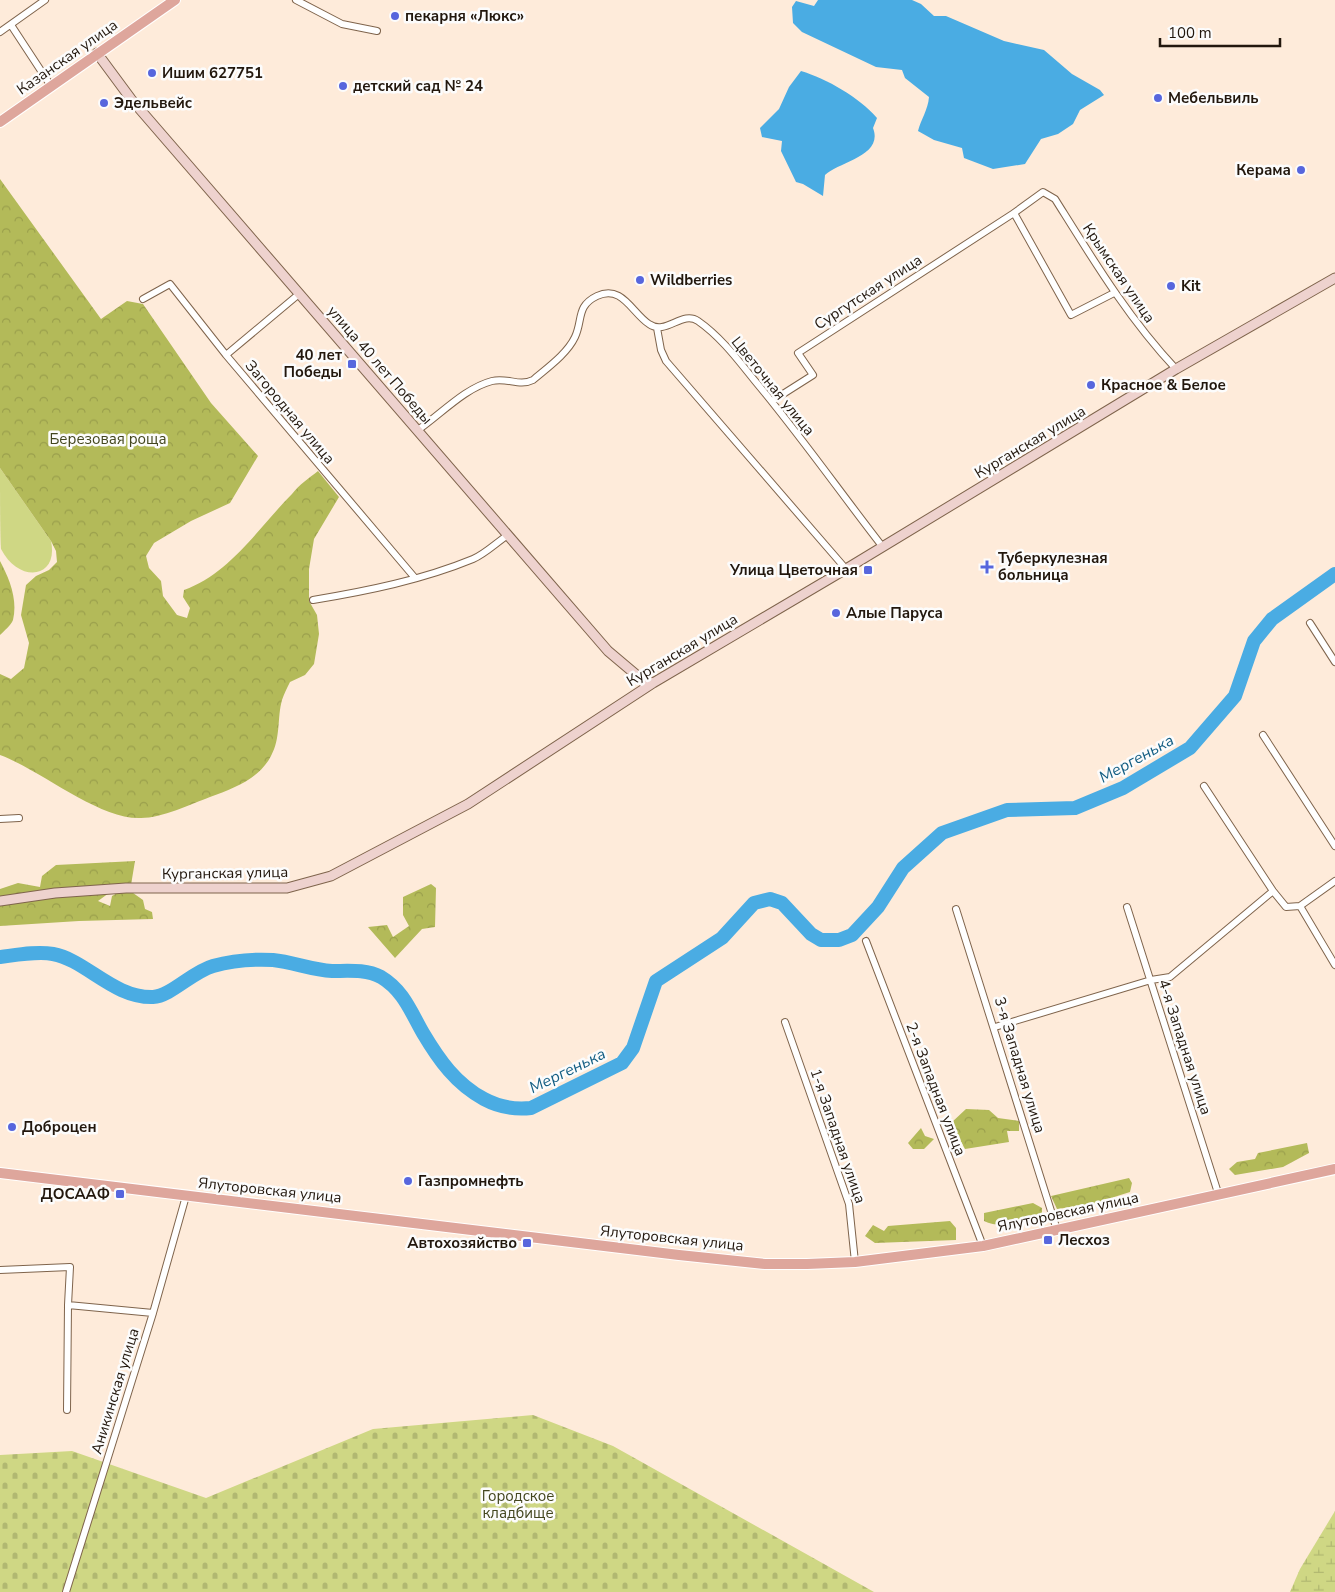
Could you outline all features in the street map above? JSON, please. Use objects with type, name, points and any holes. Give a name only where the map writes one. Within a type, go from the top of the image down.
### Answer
[{"type":"main road","name":"Казанская улица","points":[[0,122],[175,0]]},
{"type":"main road","name":"улица 40 лет Победы","points":[[98,53],[131,99],[608,651],[640,678],[652,683]]},
{"type":"main road","name":"Курганская улица","points":[[0,901],[55,893],[126,888],[287,888],[331,876],[468,804],[652,683],[846,569],[1176,369],[1335,278]]},
{"type":"main road","name":"Ялуторовская улица","points":[[0,1173],[734,1260],[807,1264],[855,1262],[982,1246],[1219,1196],[1335,1169]]},
{"type":"street","points":[[0,32],[46,0]]},
{"type":"street","points":[[299,1],[342,24],[376,31]]},
{"type":"street","points":[[11,25],[51,86]]},
{"type":"street","name":"Крымская улица","points":[[1014,212],[1043,192],[1056,199],[1114,293],[1158,350],[1176,369]]},
{"type":"street","points":[[1014,212],[1071,315],[1114,293]]},
{"type":"street","name":"Сургутская улица","points":[[772,402],[813,375],[798,353],[1014,212]]},
{"type":"street","name":"Загородная улица","points":[[143,299],[170,284],[226,355],[415,578]]},
{"type":"street","points":[[418,430],[474,387],[500,379],[517,384],[526,384],[533,380],[568,347],[578,328],[580,312],[584,306],[597,296],[607,293],[618,295],[630,303],[648,324],[658,328],[661,350],[666,361],[846,569]]},
{"type":"street","points":[[226,355],[299,294]]},
{"type":"street","name":"Цветочная улица","points":[[658,328],[667,327],[684,319],[696,319],[715,335],[772,402],[882,546]]},
{"type":"street","points":[[313,600],[359,592],[415,578],[474,558],[508,535]]},
{"type":"street","points":[[1310,623],[1335,662]]},
{"type":"street","points":[[1263,735],[1335,846]]},
{"type":"street","points":[[1204,786],[1273,891],[1286,907],[1300,906],[1335,881]]},
{"type":"street","points":[[0,819],[19,818]]},
{"type":"street","points":[[995,1027],[1151,980],[1170,977],[1273,891]]},
{"type":"street","points":[[1300,906],[1335,965]]},
{"type":"street","name":"4-я Западная улица","points":[[1127,907],[1219,1196]]},
{"type":"street","name":"3-я Западная улица","points":[[956,909],[995,1027],[1057,1230]]},
{"type":"street","name":"2-я Западная улица","points":[[866,941],[982,1246]]},
{"type":"street","name":"1-я Западная улица","points":[[785,1022],[850,1204],[855,1262]]},
{"type":"street","name":"Аникинская улица","points":[[66,1592],[186,1196]]},
{"type":"street","points":[[0,1270],[70,1267],[67,1410]]},
{"type":"street","points":[[68,1305],[152,1313]]},
{"type":"green space","name":"Березовая роща","points":[[0,179],[101,319],[127,301],[143,304],[211,403],[258,456],[230,503],[191,521],[154,543],[146,556],[149,568],[161,581],[163,596],[177,615],[187,618],[190,608],[183,597],[184,590],[216,573],[230,561],[298,488],[318,471],[339,497],[314,539],[309,569],[309,601],[317,615],[319,634],[314,664],[305,675],[290,682],[282,700],[278,735],[271,756],[260,771],[245,782],[219,794],[158,816],[141,818],[107,811],[0,755],[0,674],[11,679],[24,668],[29,643],[21,615],[26,585],[36,576],[49,570],[57,562],[56,551],[51,541],[0,468]]},
{"type":"green space","points":[[0,468],[51,541],[52,554],[49,563],[43,569],[36,572],[27,572],[18,568],[1,549]]},
{"type":"green space","points":[[0,561],[9,582],[14,612],[13,620],[0,635]]},
{"type":"green space","points":[[135,861],[131,885],[120,885],[98,901],[110,906],[112,896],[126,888],[143,900],[145,909],[152,912],[153,919],[0,926],[0,889],[18,883],[40,887],[42,876],[56,865]]},
{"type":"green space","points":[[431,884],[436,888],[435,927],[422,929],[395,958],[368,927],[387,925],[393,937],[409,926],[403,915],[403,897]]},
{"type":"green space","points":[[966,1109],[989,1110],[998,1118],[1019,1121],[1019,1131],[1007,1131],[1009,1142],[965,1149],[951,1123]]},
{"type":"green space","points":[[921,1128],[925,1136],[934,1139],[924,1149],[913,1149],[908,1143]]},
{"type":"green space","points":[[1307,1143],[1309,1153],[1283,1167],[1235,1175],[1229,1169],[1237,1162],[1255,1159],[1258,1153]]},
{"type":"green space","points":[[1129,1178],[1132,1183],[1130,1192],[1092,1204],[1057,1209],[1051,1196]]},
{"type":"green space","points":[[1033,1203],[1042,1208],[1042,1214],[1036,1218],[1021,1223],[1005,1225],[984,1221],[984,1213]]},
{"type":"green space","points":[[950,1221],[956,1228],[956,1240],[875,1243],[865,1236],[873,1225],[884,1231],[888,1226]]},
{"type":"green space","name":"Городское кладбище","points":[[533,1415],[613,1446],[874,1592],[0,1592],[0,1455],[72,1451],[206,1498],[373,1429]]},
{"type":"green space","points":[[1335,1511],[1335,1592],[1290,1592],[1300,1569]]},
{"type":"water","points":[[818,0],[912,0],[921,4],[934,16],[946,16],[1004,41],[1044,50],[1072,74],[1100,90],[1104,95],[1080,110],[1073,124],[1058,134],[1041,139],[1025,164],[993,169],[964,158],[962,148],[934,140],[918,131],[929,97],[905,78],[902,70],[876,67],[802,32],[793,23],[792,7],[796,1],[814,6]]},
{"type":"water","points":[[801,71],[821,79],[852,96],[877,118],[873,128],[875,138],[872,145],[866,152],[825,175],[823,196],[796,182],[781,151],[782,141],[762,137],[760,128],[779,109],[789,87]]},
{"type":"waterway","name":"Мергенька","points":[[0,957],[33,953],[53,954],[77,963],[125,992],[153,997],[167,993],[205,969],[220,964],[243,961],[273,960],[310,968],[375,974],[389,982],[401,995],[435,1053],[465,1086],[495,1104],[518,1109],[531,1108],[622,1063],[633,1048],[656,981],[722,938],[754,903],[770,899],[782,903],[811,934],[821,940],[839,940],[852,935],[878,907],[903,868],[942,833],[1007,810],[1075,808],[1123,788],[1190,748],[1235,696],[1254,641],[1272,619],[1335,574]]},
{"type":"place","name":"пекарня «Люкс»","points":[[395,16]]},
{"type":"place","name":"Ишим 627751","points":[[152,73]]},
{"type":"place","name":"детский сад № 24","points":[[343,86]]},
{"type":"place","name":"Мебельвиль","points":[[1158,98]]},
{"type":"place","name":"Эдельвейс","points":[[104,103]]},
{"type":"place","name":"Керама","points":[[1301,170]]},
{"type":"place","name":"Wildberries","points":[[640,280]]},
{"type":"place","name":"Kit","points":[[1171,286]]},
{"type":"place","name":"40 лет Победы","points":[[352,364]]},
{"type":"place","name":"Красное & Белое","points":[[1091,385]]},
{"type":"place","name":"Туберкулезная больница","points":[[987,567]]},
{"type":"place","name":"Улица Цветочная","points":[[868,570]]},
{"type":"place","name":"Алые Паруса","points":[[836,613]]},
{"type":"place","name":"Доброцен","points":[[12,1127]]},
{"type":"place","name":"Газпромнефть","points":[[408,1181]]},
{"type":"place","name":"ДОСААФ","points":[[120,1194]]},
{"type":"place","name":"Лесхоз","points":[[1048,1240]]},
{"type":"place","name":"Автохозяйство","points":[[527,1243]]}]
